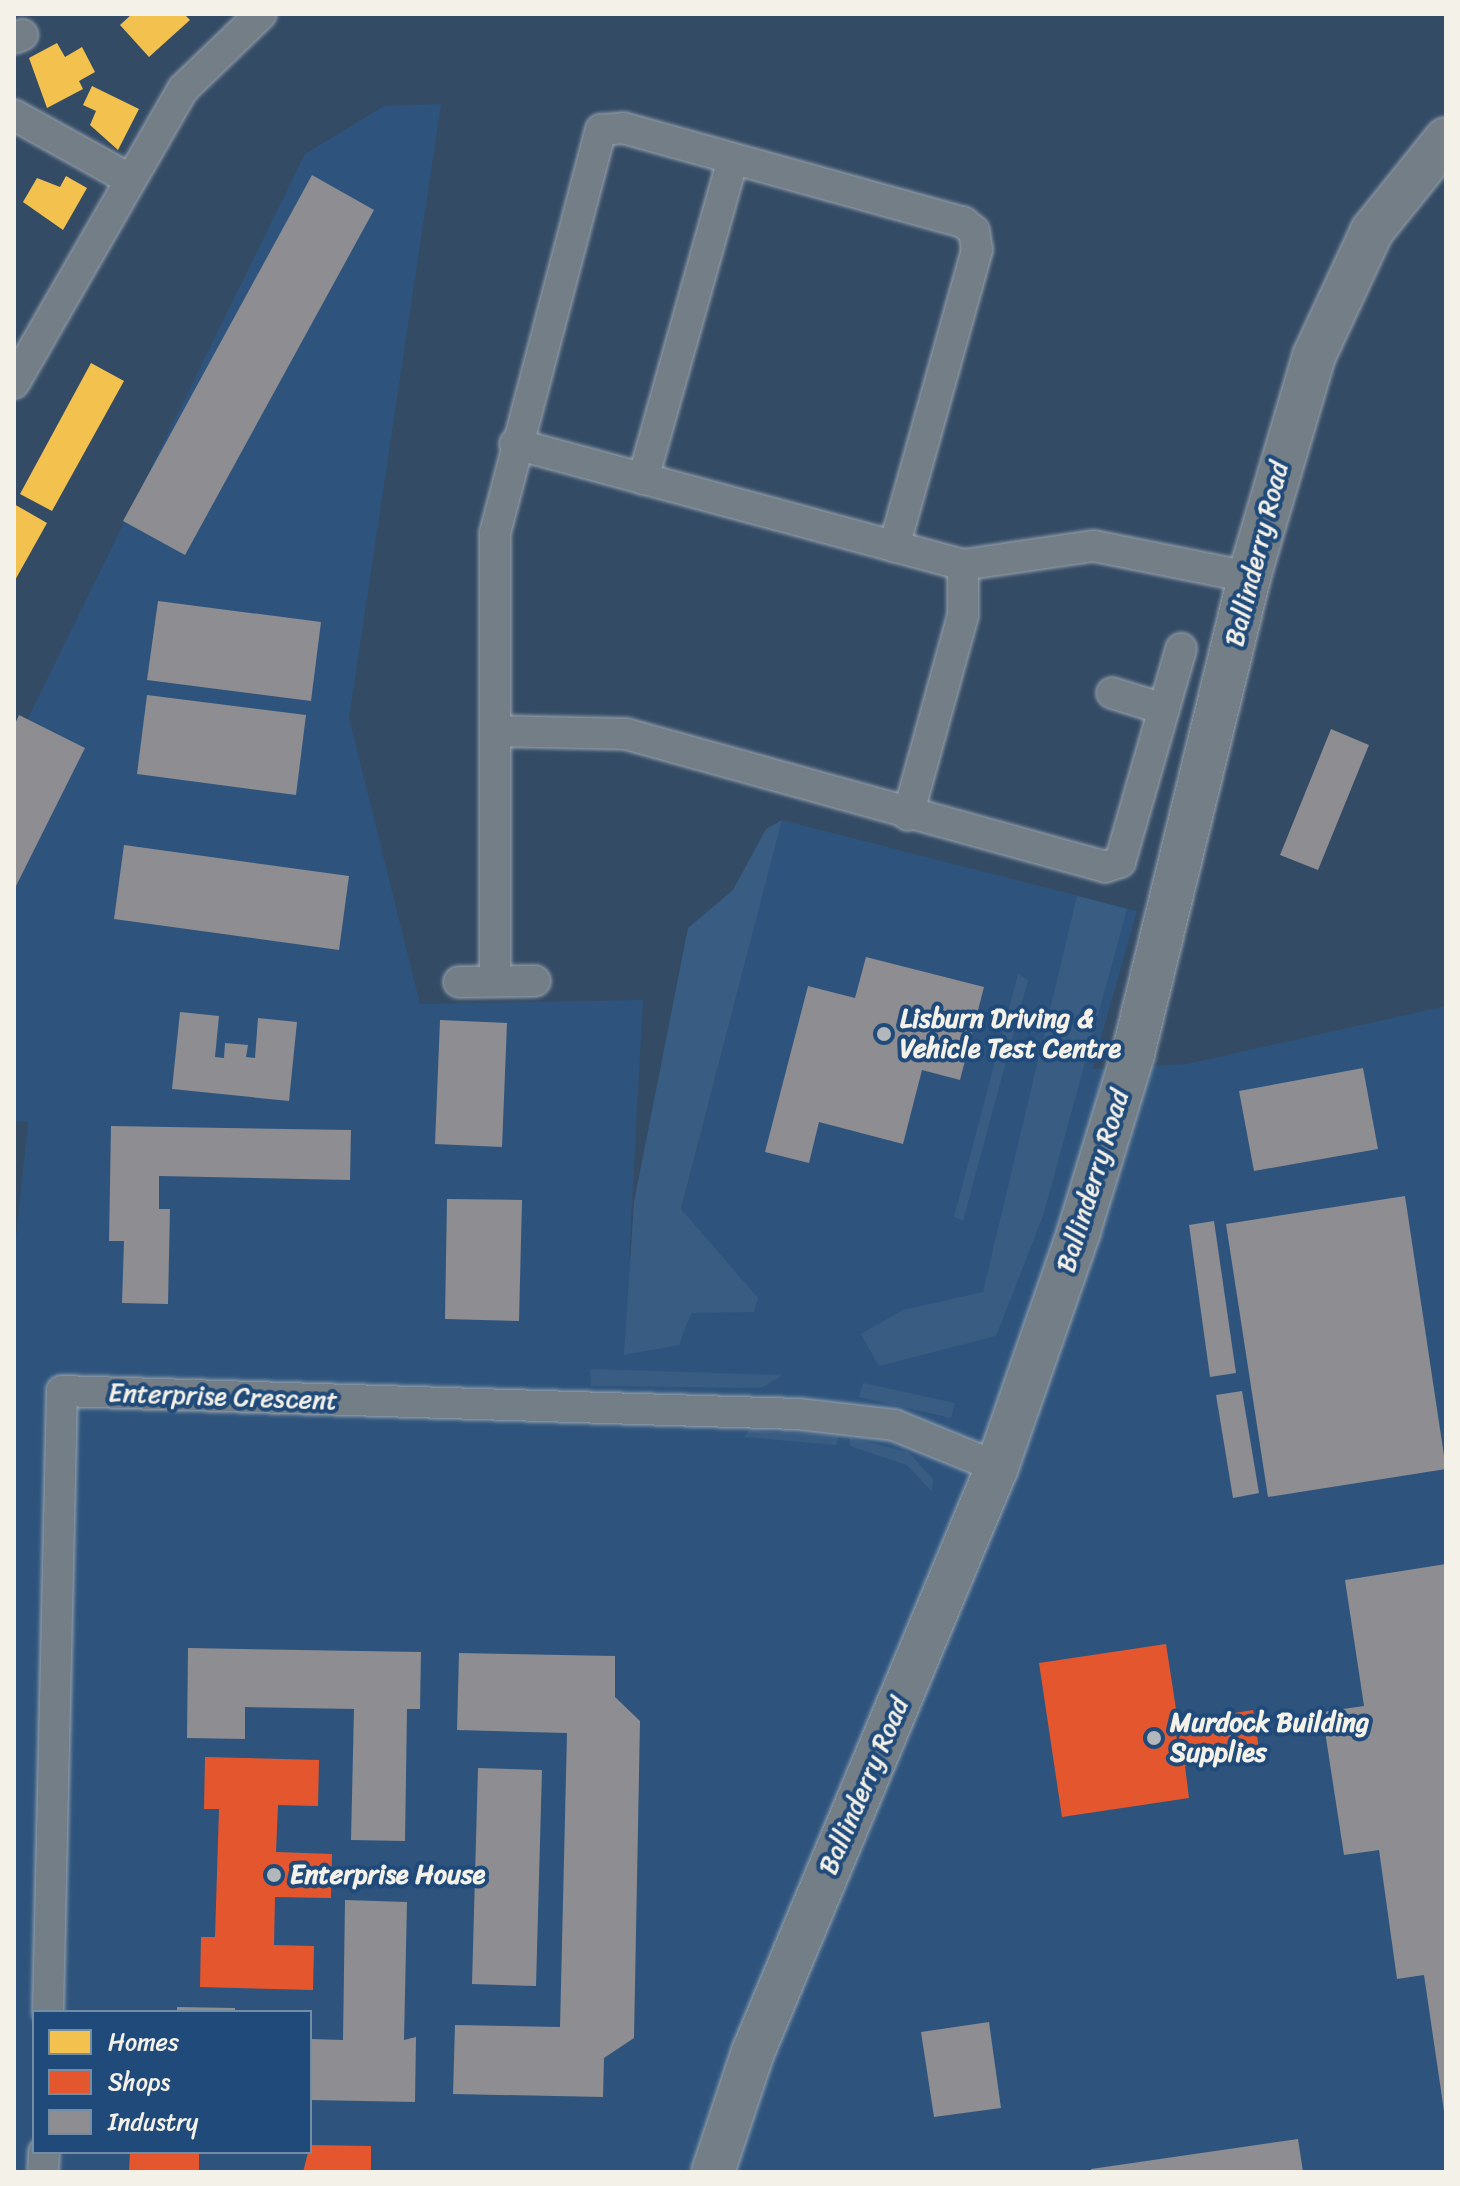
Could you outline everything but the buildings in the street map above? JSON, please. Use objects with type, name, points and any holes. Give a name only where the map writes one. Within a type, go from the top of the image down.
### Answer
[{"type":"main road","name":"Ballinderry Road","points":[[713,2172],[753,2052],[997,1467],[1133,1054],[1249,577],[1314,356],[1349,272],[1446,139]]},
{"type":"street","points":[[14,383],[126,177],[183,89],[248,18]]},
{"type":"street","points":[[14,115],[126,177]]},
{"type":"street","points":[[495,981],[495,533],[515,444],[601,130],[623,128],[963,222],[974,231],[977,250],[894,547]]},
{"type":"street","points":[[643,479],[733,159]]},
{"type":"street","points":[[515,444],[963,565],[1094,546],[1249,577]]},
{"type":"street","points":[[908,815],[963,615],[963,565]]},
{"type":"street","points":[[495,731],[626,734],[908,815],[1105,867],[1120,862],[1181,649]]},
{"type":"street","points":[[1112,693],[1164,709]]},
{"type":"street","points":[[459,982],[535,981]]},
{"type":"street","name":"Enterprise Crescent","points":[[48,2010],[62,1391],[798,1414],[894,1425],[997,1467]]},
{"type":"shaded area","points":[[441,104],[349,718],[420,1004],[643,1000],[629,1258],[668,1260],[782,820],[1137,911],[1092,1069],[1187,1064],[1446,1006],[1446,2172],[14,2172],[14,1256],[28,1122],[14,1121],[14,747],[305,154],[384,106]]},
{"type":"shaded area","points":[[782,820],[681,1209],[758,1298],[754,1312],[691,1313],[679,1345],[624,1355],[634,1202],[688,928],[733,890],[766,829]]},
{"type":"shaded area","points":[[1077,896],[1127,909],[1043,1216],[996,1336],[879,1366],[861,1334],[903,1310],[983,1292]]},
{"type":"shaded area","points":[[1018,974],[1028,980],[963,1221],[954,1217]]},
{"type":"shaded area","points":[[590,1369],[783,1375],[761,1388],[591,1386]]},
{"type":"shaded area","points":[[863,1383],[955,1403],[951,1418],[859,1397]]},
{"type":"shaded area","points":[[749,1431],[839,1436],[836,1445],[744,1437]]},
{"type":"shaded area","points":[[850,1438],[908,1452],[933,1479],[932,1492],[907,1465],[850,1446]]},
{"type":"place","name":"Lisburn Driving & Vehicle Test Centre","points":[[884,1034]]},
{"type":"place","name":"Murdock Building Supplies","points":[[1154,1738]]},
{"type":"place","name":"Enterprise House","points":[[274,1875]]}]
